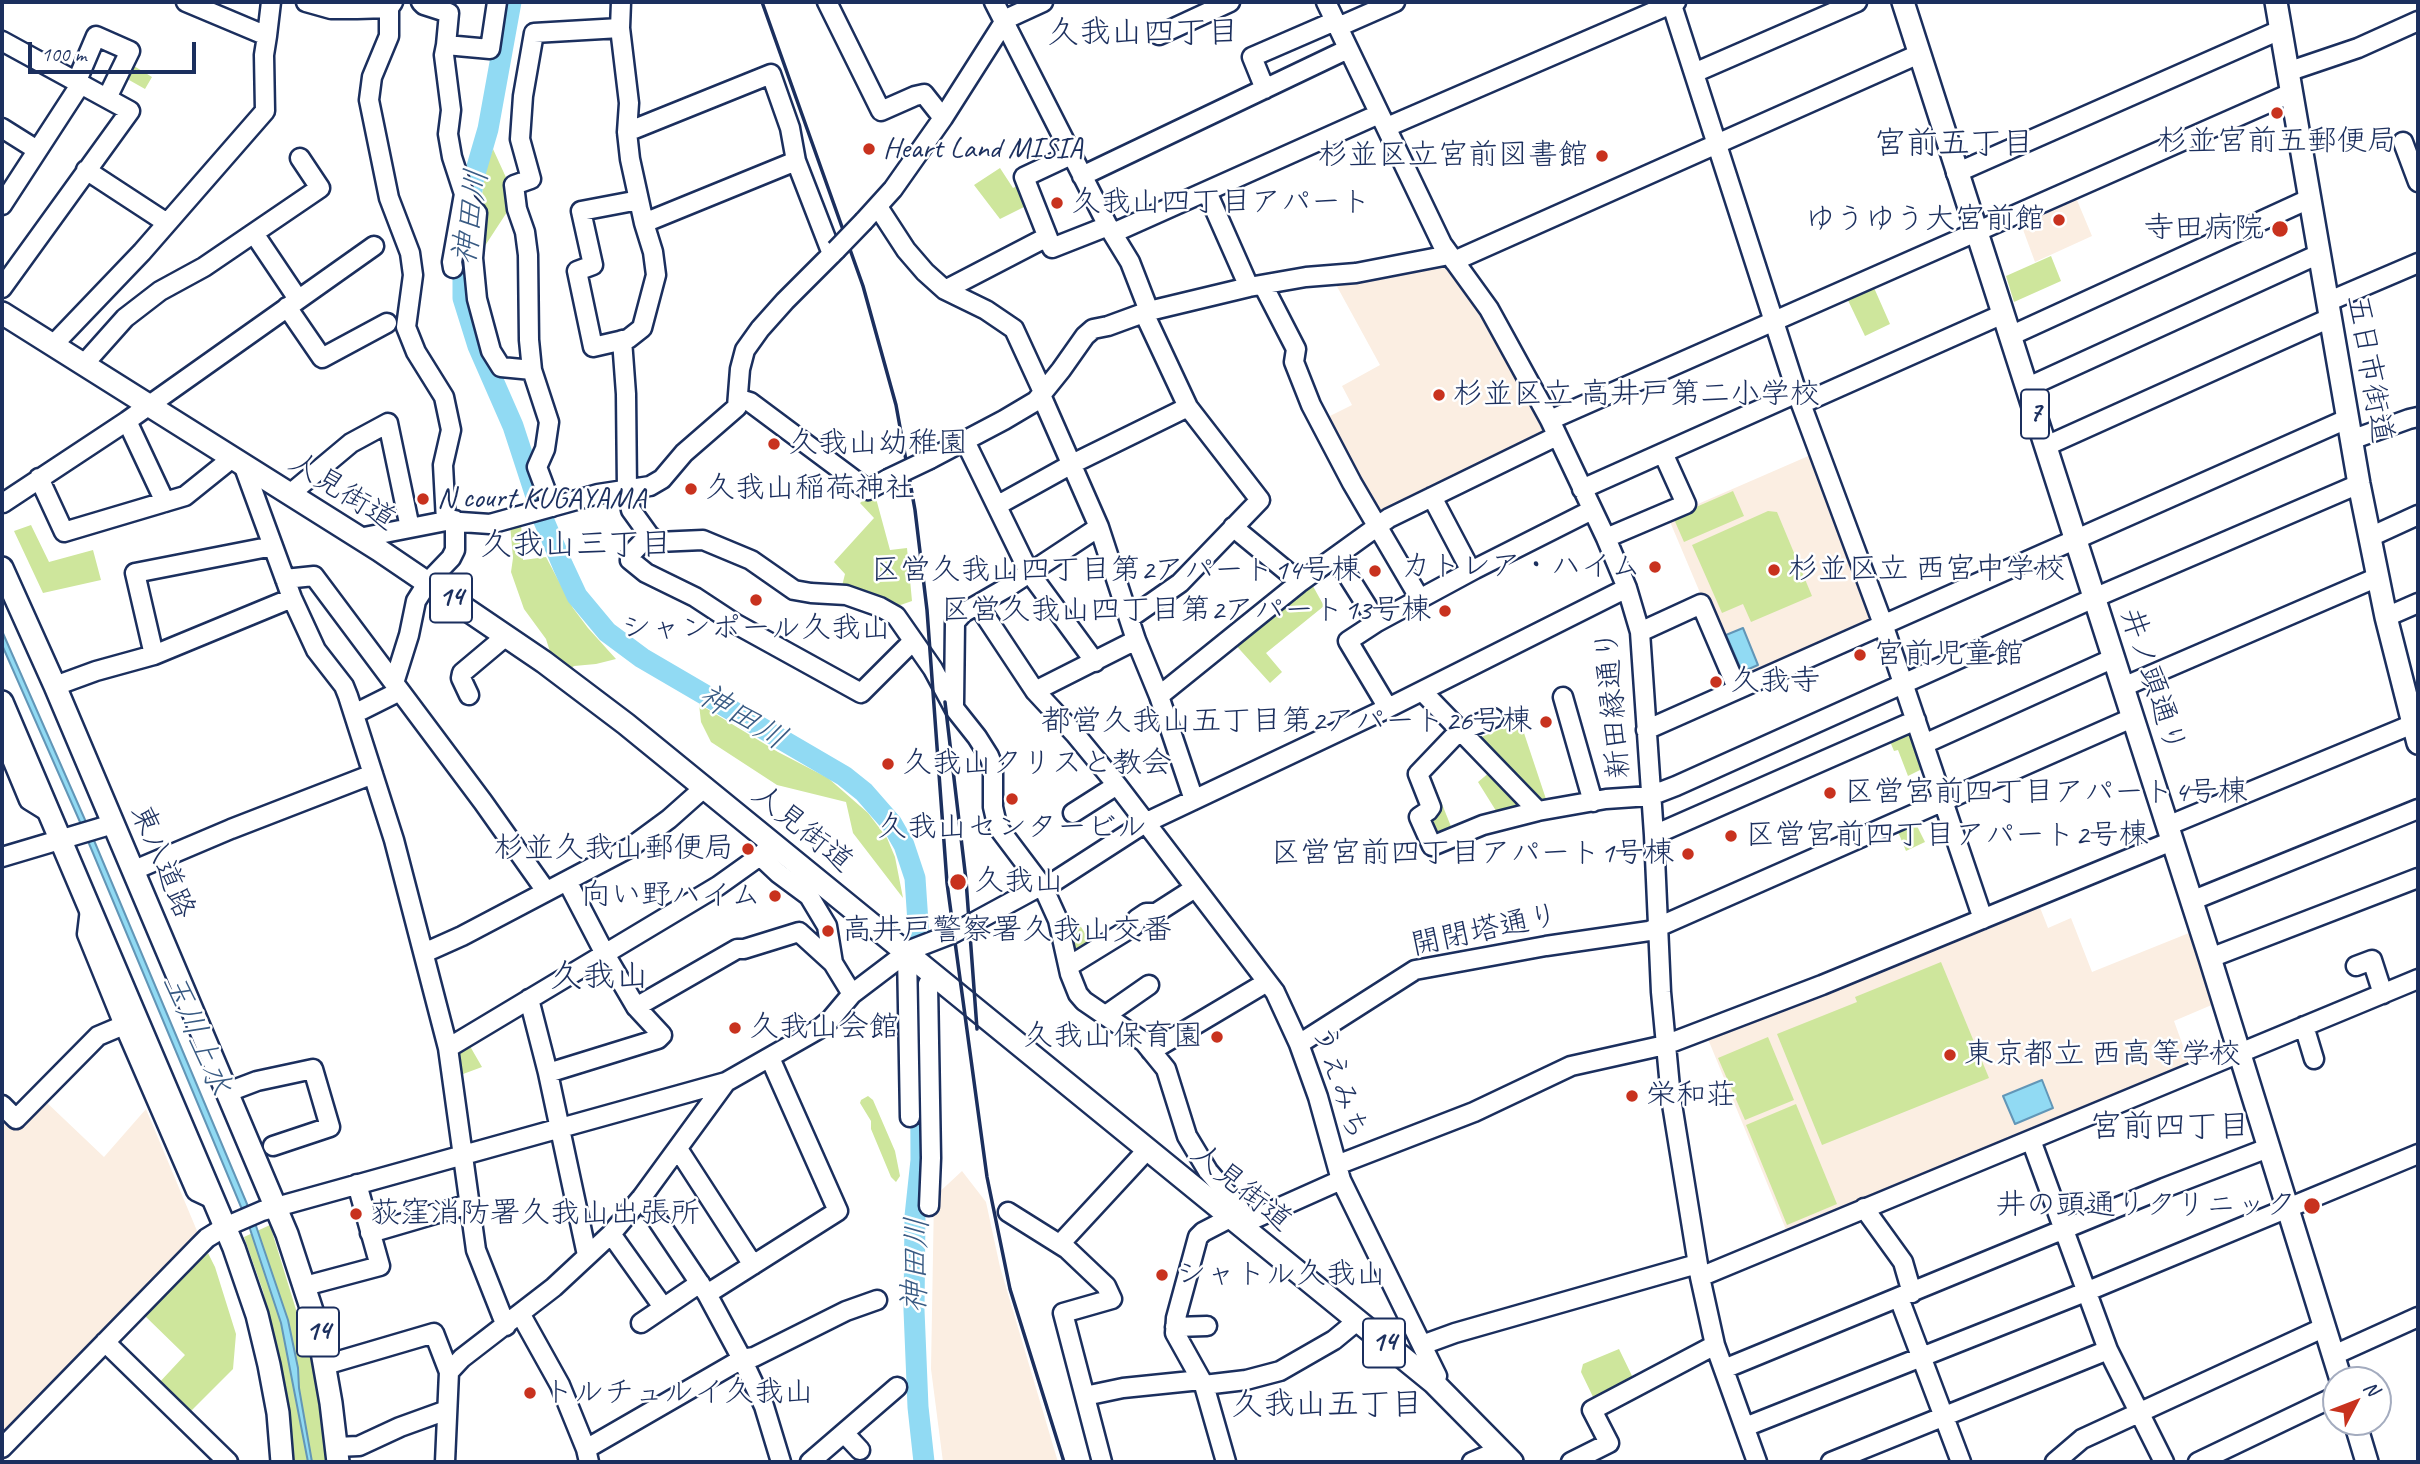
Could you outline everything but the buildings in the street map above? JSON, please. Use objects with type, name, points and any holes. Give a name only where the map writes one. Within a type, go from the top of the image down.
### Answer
[{"type":"main road","name":"井ノ頭通り","points":[[1903,2],[2210,958],[2337,1366]]},
{"type":"main road","name":"五日市街道","points":[[2276,2],[2359,484],[2386,617],[2412,694],[2416,734]]},
{"type":"main road","name":"人見街道","points":[[2,313],[428,582],[585,693],[705,788],[766,850],[921,953],[1147,1150],[1242,1224],[1434,1383],[1506,1456]]},
{"type":"main road","name":"東八道路","points":[[2,568],[55,686],[276,1207],[305,1286],[325,1365],[337,1455]]},
{"type":"main road","name":"14","points":[[2,704],[50,813],[65,838],[90,909],[225,1227],[254,1306],[269,1365],[278,1413],[282,1462]]},
{"type":"main road","points":[[2359,1436],[2367,1462]]},
{"type":"street","points":[[186,2],[267,36]]},
{"type":"street","points":[[53,345],[142,252],[265,111],[264,55],[271,2]]},
{"type":"street","points":[[306,2],[331,9],[391,5],[389,36],[372,78],[369,100],[389,198],[410,253],[413,275],[406,327],[416,352],[444,397],[451,430],[443,466],[455,550],[416,601],[397,687],[354,714]]},
{"type":"street","points":[[421,2],[449,13],[444,55],[450,110],[448,134],[452,157],[468,201],[477,213],[473,258],[477,299],[491,351],[501,367],[532,370]]},
{"type":"street","points":[[446,45],[490,49],[497,2]]},
{"type":"street","points":[[621,2],[620,28],[629,103],[627,132],[630,159],[653,252],[656,275],[642,328],[628,339],[593,347],[577,271],[593,265],[581,211],[639,200]]},
{"type":"street","points":[[827,2],[881,111],[924,94],[943,118]]},
{"type":"street","points":[[994,2],[1071,155],[1130,262],[1147,312],[1188,407],[1260,500],[1180,583],[1130,618]]},
{"type":"street","points":[[359,538],[450,520],[490,524],[608,492],[650,486],[662,479],[684,453],[737,407],[740,399],[740,369],[745,350],[785,301],[878,207],[943,118],[1006,19],[1043,2]]},
{"type":"street","points":[[1159,35],[1230,2]]},
{"type":"street","name":"新田縁通り","points":[[1326,2],[1451,258],[1489,309],[1554,428],[1606,538],[1627,588],[1640,632],[1664,1036],[1671,1098],[1714,1345],[1757,1462]]},
{"type":"street","points":[[1265,89],[1252,57],[1395,2]]},
{"type":"street","points":[[1071,155],[1024,177],[1052,248],[1207,192],[1673,2],[1799,399],[1883,624],[1983,919]]},
{"type":"street","points":[[1694,73],[1857,2]]},
{"type":"street","points":[[1159,696],[1347,546],[1377,526],[1554,428],[1775,321],[1977,231],[2418,20]]},
{"type":"street","points":[[546,509],[537,467],[545,449],[549,422],[532,370],[528,255],[514,184],[531,179],[520,139],[523,96],[534,33],[620,28]]},
{"type":"street","points":[[1956,173],[2280,30]]},
{"type":"street","points":[[2,205],[78,84],[96,36],[130,51],[107,98]]},
{"type":"street","points":[[2,41],[130,111],[2,288]]},
{"type":"street","points":[[1082,176],[1348,49]]},
{"type":"street","points":[[740,399],[750,402],[868,490],[965,441],[1036,401],[1088,331],[1147,312],[1256,286],[1451,258],[1919,54]]},
{"type":"street","points":[[627,132],[771,74],[790,128],[796,161],[834,252]]},
{"type":"street","points":[[2,128],[37,150]]},
{"type":"street","points":[[2403,142],[2418,182]]},
{"type":"street","points":[[84,364],[125,318],[160,290],[204,267],[320,188],[300,158]]},
{"type":"street","points":[[644,223],[796,161]]},
{"type":"street","points":[[86,170],[167,223]]},
{"type":"street","points":[[1207,192],[1256,286],[1296,349],[1294,362],[1311,405],[1420,599]]},
{"type":"street","points":[[2010,335],[2309,199]]},
{"type":"street","points":[[453,268],[468,201]]},
{"type":"street","points":[[878,207],[906,250],[945,290],[986,310],[1014,329],[1099,527],[1136,640],[1159,696],[1194,800]]},
{"type":"street","points":[[255,234],[322,358],[387,323]]},
{"type":"street","points":[[945,290],[1047,237]]},
{"type":"street","points":[[3,503],[127,421],[373,246]]},
{"type":"street","points":[[2026,388],[2319,254]]},
{"type":"street","points":[[2046,446],[2329,310],[2418,264]]},
{"type":"street","points":[[1582,489],[1663,453],[2003,314]]},
{"type":"street","points":[[622,340],[626,394],[627,490],[631,510],[657,542],[703,540],[751,559],[794,590],[846,594],[896,616],[933,669],[954,708],[978,737],[993,766],[993,807],[1000,830],[1043,887],[1058,920],[1077,994],[1144,1042],[1166,1069],[1182,1124],[1191,1144],[1208,1171],[1238,1206],[1242,1224]]},
{"type":"street","points":[[998,505],[1072,464],[1188,407]]},
{"type":"street","points":[[2351,440],[2418,418]]},
{"type":"street","points":[[1646,730],[2347,419]]},
{"type":"street","points":[[127,421],[165,502]]},
{"type":"street","points":[[290,494],[351,443],[388,423],[410,528]]},
{"type":"street","points":[[965,441],[1029,572],[1095,662]]},
{"type":"street","points":[[1606,538],[1686,503],[1663,453]]},
{"type":"street","points":[[39,478],[64,532],[185,496],[237,463],[316,650],[344,686],[394,840],[448,1048],[468,1204],[477,1250],[514,1320],[560,1385],[587,1456],[741,1359],[754,1357],[846,1311],[877,1300]]},
{"type":"street","points":[[1493,718],[1459,731],[1418,774],[1431,807],[1419,817],[1432,846],[1483,825],[1538,811],[1650,796],[2094,598],[2359,484]]},
{"type":"street","points":[[1432,497],[1471,571]]},
{"type":"street","points":[[1388,708],[1348,641],[1377,622],[1471,571],[1592,510]]},
{"type":"street","points":[[2370,537],[2418,515]]},
{"type":"street","points":[[954,708],[956,622],[963,613],[1099,527]]},
{"type":"street","points":[[1233,527],[1300,582]]},
{"type":"street","points":[[649,535],[632,553],[630,559],[646,573],[695,597],[736,624],[861,693],[912,641]]},
{"type":"street","points":[[154,655],[135,573],[273,546]]},
{"type":"street","points":[[1336,557],[1377,622]]},
{"type":"street","points":[[285,579],[314,576],[546,891]]},
{"type":"street","points":[[2123,687],[2378,576]]},
{"type":"street","points":[[2,1448],[207,1238],[225,1227],[276,1207],[726,1082],[825,1024],[852,994],[963,929],[1043,887],[1145,823],[1388,708],[1627,588]]},
{"type":"street","points":[[55,686],[154,655],[292,598]]},
{"type":"street","points":[[2386,617],[2418,603]]},
{"type":"street","points":[[1640,632],[1701,604],[1737,688]]},
{"type":"street","name":"うえみち","points":[[978,605],[1035,691],[1117,785],[1282,1006],[1318,1097],[1339,1173],[1437,1376],[1434,1383]]},
{"type":"street","points":[[469,695],[461,678],[462,673],[506,636]]},
{"type":"street","points":[[1035,691],[1136,640]]},
{"type":"street","points":[[1924,744],[2114,658]]},
{"type":"street","points":[[1422,691],[1538,811]]},
{"type":"street","points":[[1563,697],[1592,802]]},
{"type":"street","name":"開閉塔通り","points":[[1299,1044],[1415,970],[1546,946],[1649,931],[2133,718]]},
{"type":"street","points":[[1654,835],[1916,720]]},
{"type":"street","points":[[1226,1462],[1202,1383],[1178,1343],[1175,1327],[1198,1237],[1203,1232],[1242,1224],[1339,1173],[1571,1066],[1822,985],[1983,919],[2170,834],[2416,734]]},
{"type":"street","points":[[2,735],[29,800],[50,813]]},
{"type":"street","points":[[135,874],[139,868],[200,842],[373,774]]},
{"type":"street","points":[[1073,813],[1117,785]]},
{"type":"street","points":[[424,953],[462,936],[631,847],[705,788]]},
{"type":"street","points":[[2191,901],[2418,809]]},
{"type":"street","points":[[2,857],[113,824]]},
{"type":"street","points":[[448,1048],[718,887],[766,850],[778,873],[809,897],[827,926],[834,963]]},
{"type":"street","points":[[2210,958],[2418,878]]},
{"type":"street","points":[[548,1073],[658,1039],[662,1035],[636,1007],[567,881]]},
{"type":"street","points":[[1069,966],[1134,926],[1137,919],[1146,913],[1156,913],[1195,888]]},
{"type":"street","points":[[90,909],[87,934],[124,1026],[196,1191],[213,1199]]},
{"type":"street","points":[[636,1007],[737,949],[744,950],[799,932],[834,963],[852,994]]},
{"type":"street","points":[[910,1117],[921,953]]},
{"type":"street","points":[[921,953],[928,984],[931,1158],[929,1206]]},
{"type":"street","points":[[2356,965],[2372,960],[2383,993]]},
{"type":"street","points":[[1422,1345],[1455,1333],[1699,1270],[1864,1208],[2240,1055],[2418,979]]},
{"type":"street","points":[[1151,1051],[1266,982]]},
{"type":"street","points":[[1106,1016],[1149,985]]},
{"type":"street","points":[[529,999],[548,1073],[587,1255]]},
{"type":"street","points":[[2,1105],[16,1119],[97,1036],[124,1026]]},
{"type":"street","points":[[2304,1026],[2314,1059]]},
{"type":"street","points":[[641,1323],[663,1307],[753,1265],[838,1211],[770,1058]]},
{"type":"street","points":[[228,1092],[257,1080],[313,1069],[330,1127],[273,1146]]},
{"type":"street","points":[[449,1372],[554,1287],[611,1234],[642,1197],[726,1082]]},
{"type":"street","points":[[2031,1140],[2108,1350],[2164,1462]]},
{"type":"street","points":[[1724,1369],[1854,1308],[1906,1295],[2268,1148]]},
{"type":"street","points":[[678,1149],[753,1265]]},
{"type":"street","points":[[1059,1244],[1147,1150]]},
{"type":"street","points":[[1745,1427],[2088,1291],[2418,1154]]},
{"type":"street","points":[[305,1286],[380,1266],[357,1184]]},
{"type":"street","points":[[642,1197],[703,1288],[741,1359],[764,1406],[781,1462]]},
{"type":"street","points":[[370,1233],[468,1204]]},
{"type":"street","points":[[1864,1208],[1903,1262],[1906,1295],[1922,1357],[1961,1462]]},
{"type":"street","points":[[1008,1212],[1059,1244],[1106,1286],[1112,1299],[1063,1313],[1102,1462]]},
{"type":"street","points":[[611,1234],[663,1307]]},
{"type":"street","points":[[2333,1355],[2418,1317]]},
{"type":"street","points":[[1085,1396],[1122,1388],[1246,1380],[1280,1371],[1334,1340],[1357,1321]]},
{"type":"street","points":[[1175,1327],[1207,1326]]},
{"type":"street","points":[[2055,1462],[2082,1439],[2325,1327]]},
{"type":"street","points":[[325,1365],[434,1333],[449,1372],[445,1462]]},
{"type":"street","points":[[105,1342],[228,1462]]},
{"type":"street","points":[[1571,1462],[1609,1443],[1592,1410],[1714,1345]]},
{"type":"street","points":[[1831,1462],[2108,1350]]},
{"type":"street","points":[[810,1462],[897,1387]]},
{"type":"street","points":[[2198,1462],[2322,1403]]},
{"type":"street","points":[[337,1455],[447,1410]]},
{"type":"street","points":[[845,1434],[860,1450]]},
{"type":"street","points":[[1472,1462],[1506,1456]]},
{"type":"shaded area","points":[[2074,193],[2092,236],[2035,262],[2018,216]]},
{"type":"shaded area","name":"杉並区立 高井戸第二小学校","points":[[1446,261],[1482,309],[1545,425],[1541,437],[1383,514],[1377,510],[1328,417],[1352,405],[1342,386],[1380,365],[1334,281]]},
{"type":"shaded area","name":"杉並区立 西宮中学校","points":[[1813,454],[1877,623],[1739,685],[1668,517]]},
{"type":"shaded area","name":"東京都立 西高等学校","points":[[2039,905],[2048,928],[2071,918],[2092,972],[2189,933],[2214,1004],[2174,1021],[2192,1071],[1787,1232],[1708,1039]]},
{"type":"shaded area","points":[[44,1100],[104,1157],[146,1109],[200,1238],[120,1314],[94,1345],[2,1436],[2,1112]]},
{"type":"shaded area","points":[[962,1171],[986,1202],[1000,1267],[1058,1462],[943,1462],[931,1369],[934,1197]]},
{"type":"green space","points":[[129,63],[152,77],[145,89],[122,76]]},
{"type":"green space","points":[[493,149],[509,184],[511,206],[477,258],[484,172]]},
{"type":"green space","points":[[1000,168],[1013,188],[1023,183],[1032,203],[1000,219],[974,185]]},
{"type":"green space","points":[[2051,256],[2061,281],[2014,302],[2006,276]]},
{"type":"green space","points":[[1871,281],[1890,324],[1865,336],[1845,294]]},
{"type":"green space","points":[[874,491],[890,550],[907,548],[912,601],[889,609],[841,590],[845,574],[834,562],[874,518],[860,503]]},
{"type":"green space","points":[[1733,491],[1744,516],[1684,542],[1673,517]]},
{"type":"green space","points":[[1768,511],[1777,512],[1812,596],[1751,622],[1743,604],[1722,613],[1692,545]]},
{"type":"green space","points":[[521,522],[523,560],[546,557],[573,608],[616,659],[574,666],[569,670],[552,658],[546,639],[524,609],[511,572],[513,558],[510,524]]},
{"type":"green space","points":[[31,525],[49,562],[93,550],[101,580],[43,593],[14,531]]},
{"type":"green space","points":[[1309,579],[1324,606],[1266,653],[1282,672],[1270,683],[1232,641]]},
{"type":"green space","points":[[699,704],[778,752],[828,778],[868,813],[887,838],[895,857],[903,898],[853,833],[846,802],[777,785],[711,742],[701,722]]},
{"type":"green space","points":[[1514,724],[1524,733],[1547,802],[1542,803],[1476,739]]},
{"type":"green space","points":[[1907,732],[1912,734],[1922,769],[1908,776],[1898,750],[1894,751],[1889,739]]},
{"type":"green space","points":[[1428,769],[1454,834],[1432,837],[1423,776]]},
{"type":"green space","points":[[1490,772],[1522,806],[1520,809],[1498,814],[1478,782]]},
{"type":"green space","points":[[1914,820],[1925,842],[1906,851],[1896,827]]},
{"type":"green space","points":[[1076,919],[1093,946],[1076,957],[1069,924]]},
{"type":"green space","points":[[1941,962],[1989,1078],[1822,1145],[1777,1034],[1857,1002],[1855,997]]},
{"type":"green space","points":[[1768,1037],[1794,1100],[1745,1120],[1718,1058]]},
{"type":"green space","points":[[467,1041],[482,1067],[455,1077],[451,1050]]},
{"type":"green space","points":[[868,1096],[873,1100],[895,1151],[900,1176],[896,1182],[891,1177],[871,1129],[871,1121],[860,1103]]},
{"type":"green space","points":[[1796,1104],[1837,1204],[1787,1225],[1746,1125]]},
{"type":"green space","points":[[270,1225],[317,1378],[327,1462],[291,1462],[289,1415],[276,1347],[263,1291],[244,1237]]},
{"type":"green space","points":[[208,1253],[236,1334],[233,1369],[187,1415],[157,1385],[185,1355],[145,1316]]},
{"type":"green space","points":[[1619,1349],[1635,1382],[1595,1401],[1581,1372],[1583,1364]]},
{"type":"water","points":[[1743,628],[1758,665],[1742,672],[1726,635]]},
{"type":"water","points":[[2,631],[93,838],[255,1223],[288,1320],[312,1462],[308,1462],[281,1323],[249,1226],[80,822],[2,645]]},
{"type":"water","points":[[2042,1080],[2053,1108],[2015,1124],[2003,1096]]},
{"type":"waterway","name":"神田川","points":[[511,2],[488,129],[474,177],[463,249],[463,298],[478,346],[513,426],[544,521],[563,566],[577,596],[607,632],[642,658],[844,776],[864,792],[892,824],[904,845],[915,878],[920,953],[921,1160],[915,1216],[914,1310],[918,1407],[924,1462]]},
{"type":"railway","points":[[762,2],[863,286],[896,405],[915,510],[927,610],[947,883],[987,1177],[1010,1289],[1064,1462]]},
{"type":"railway","points":[[945,702],[966,880],[977,1029]]},
{"type":"place","name":"杉並宮前五郵便局","points":[[2277,113]]},
{"type":"place","name":"Heart Land MISIA","points":[[869,149]]},
{"type":"place","name":"杉並区立宮前図書館","points":[[1602,156]]},
{"type":"place","name":"久我山四丁目アパート","points":[[1057,203]]},
{"type":"place","name":"ゆうゆう大宮前館","points":[[2059,220]]},
{"type":"place","name":"寺田病院","points":[[2280,229]]},
{"type":"place","name":"杉並区立 高井戸第二小学校","points":[[1439,395]]},
{"type":"place","name":"久我山幼稚園","points":[[774,444]]},
{"type":"place","name":"久我山稲荷神社","points":[[691,489]]},
{"type":"place","name":"N court KUGAYAMA","points":[[423,499]]},
{"type":"place","name":"カトレア・ハイム","points":[[1655,567]]},
{"type":"place","name":"杉並区立 西宮中学校","points":[[1774,570]]},
{"type":"place","name":"区営久我山四丁目第2アパート14号棟","points":[[1375,571]]},
{"type":"place","name":"シャンポール久我山","points":[[756,600]]},
{"type":"place","name":"区営久我山四丁目第2アパート13号棟","points":[[1445,611]]},
{"type":"place","name":"宮前児童館","points":[[1860,655]]},
{"type":"place","name":"久我寺","points":[[1716,682]]},
{"type":"place","name":"都営久我山五丁目第2アパート26号棟","points":[[1546,722]]},
{"type":"place","name":"久我山クリスと教会","points":[[888,764]]},
{"type":"place","name":"区営宮前四丁目アパート4号棟","points":[[1830,793]]},
{"type":"place","name":"久我山センタービル","points":[[1012,799]]},
{"type":"place","name":"区営宮前四丁目アパート2号棟","points":[[1731,836]]},
{"type":"place","name":"杉並久我山郵便局","points":[[748,849]]},
{"type":"place","name":"区営宮前四丁目アパート1号棟","points":[[1688,854]]},
{"type":"place","name":"久我山","points":[[958,882]]},
{"type":"place","name":"向い野ハイム","points":[[775,896]]},
{"type":"place","name":"高井戸警察署久我山交番","points":[[828,931]]},
{"type":"place","name":"久我山会館","points":[[735,1028]]},
{"type":"place","name":"久我山保育園","points":[[1217,1037]]},
{"type":"place","name":"東京都立 西高等学校","points":[[1950,1055]]},
{"type":"place","name":"栄和荘","points":[[1632,1096]]},
{"type":"place","name":"井の頭通りクリニック","points":[[2312,1206]]},
{"type":"place","name":"荻窪消防署久我山出張所","points":[[356,1214]]},
{"type":"place","name":"シャトル久我山","points":[[1162,1275]]},
{"type":"place","name":"トルチュルイ久我山","points":[[530,1393]]},
{"type":"district","name":"久我山四丁目","points":[[1143,34]]},
{"type":"district","name":"宮前五丁目","points":[[1954,145]]},
{"type":"district","name":"久我山三丁目","points":[[576,546]]},
{"type":"district","name":"久我山","points":[[599,977]]},
{"type":"district","name":"宮前四丁目","points":[[2170,1128]]},
{"type":"district","name":"久我山五丁目","points":[[1327,1406]]},
{"type":"water label","name":"玉川上水","points":[[196,1035]]}]
